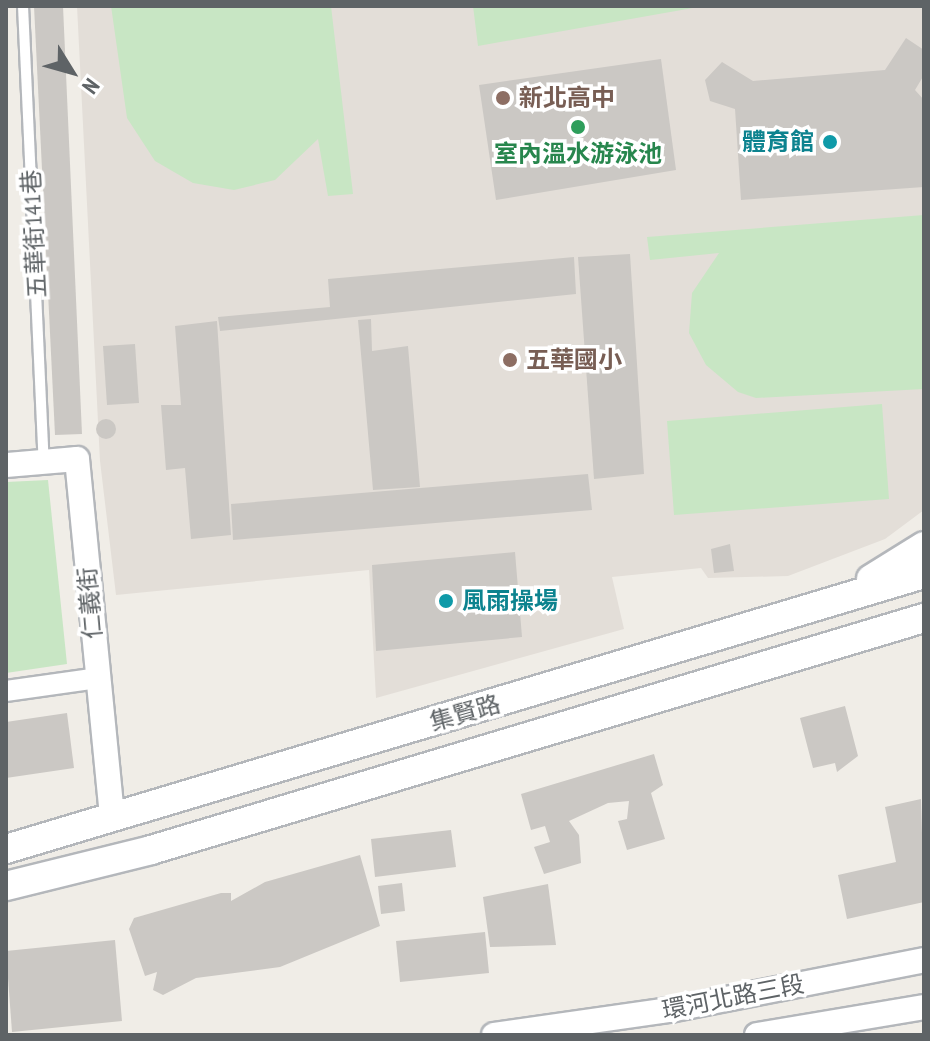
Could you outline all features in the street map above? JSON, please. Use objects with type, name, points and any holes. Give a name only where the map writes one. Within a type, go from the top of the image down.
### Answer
[{"type":"main road","points":[[837,600],[924,546]]},
{"type":"main road","name":"集賢路","points":[[6,849],[924,574]]},
{"type":"main road","name":"集賢路","points":[[6,886],[151,850],[924,618]]},
{"type":"main road","points":[[6,906],[151,850]]},
{"type":"street","name":"仁義街","points":[[6,465],[77,459],[112,818]]},
{"type":"street","points":[[6,691],[98,678]]},
{"type":"street","name":"環河北路三段","points":[[494,1035],[670,1010],[924,960]]},
{"type":"street","name":"環河北路三段","points":[[757,1035],[924,1007]]},
{"type":"lane","name":"五華街141巷","points":[[23,6],[44,462]]},
{"type":"shaded area","name":"五華國小","points":[[77,6],[924,6],[924,510],[885,539],[788,576],[708,578],[701,568],[612,577],[624,629],[376,698],[369,570],[116,595],[100,461]]},
{"type":"green space","points":[[111,6],[331,6],[353,194],[328,196],[318,139],[275,180],[234,190],[193,183],[155,161],[127,118]]},
{"type":"green space","points":[[473,6],[704,6],[478,46]]},
{"type":"green space","points":[[924,215],[924,389],[756,398],[738,392],[706,365],[689,333],[692,293],[719,253],[650,260],[647,237]]},
{"type":"green space","points":[[882,404],[889,499],[674,515],[667,421]]},
{"type":"green space","points":[[48,480],[67,664],[6,673],[6,482]]},
{"type":"building","points":[[34,6],[63,6],[82,434],[55,435]]},
{"type":"building","name":"體育館","points":[[906,38],[924,50],[924,75],[915,90],[924,100],[924,187],[741,200],[735,109],[710,101],[705,80],[722,62],[753,81],[885,70]]},
{"type":"building","name":"室內溫水游泳池","points":[[661,59],[676,170],[496,200],[479,85]]},
{"type":"building","points":[[630,254],[644,474],[594,479],[578,257]]},
{"type":"building","points":[[574,257],[576,294],[220,331],[218,317],[330,307],[328,279]]},
{"type":"building","points":[[371,319],[372,351],[408,346],[420,487],[373,490],[358,320]]},
{"type":"building","points":[[217,321],[231,535],[191,539],[185,468],[166,470],[161,405],[181,405],[175,326]]},
{"type":"building","points":[[135,344],[139,403],[107,405],[103,346]]},
{"type":"building","points":[[106,419],[113,422],[116,429],[113,436],[106,439],[99,436],[96,429],[99,422]]},
{"type":"building","points":[[588,474],[592,510],[233,540],[231,504]]},
{"type":"building","points":[[730,544],[734,571],[714,573],[711,549]]},
{"type":"building","name":"風雨操場","points":[[515,552],[522,637],[376,651],[372,565]]},
{"type":"building","points":[[845,706],[858,756],[837,772],[835,763],[813,768],[800,718]]},
{"type":"building","points":[[67,713],[74,768],[6,778],[6,722]]},
{"type":"building","points":[[654,754],[663,785],[651,793],[665,839],[627,850],[618,821],[627,819],[629,801],[608,803],[569,821],[579,835],[581,863],[544,874],[534,847],[550,842],[545,826],[531,830],[521,794]]},
{"type":"building","points":[[921,799],[924,902],[847,919],[838,875],[896,862],[885,807]]},
{"type":"building","points":[[451,830],[456,867],[375,877],[371,839]]},
{"type":"building","points":[[360,855],[380,926],[280,967],[196,978],[163,995],[153,990],[157,972],[145,976],[129,929],[134,918],[221,893],[231,893],[231,901],[265,882]]},
{"type":"building","points":[[402,883],[405,911],[381,914],[378,886]]},
{"type":"building","points":[[548,884],[556,945],[490,947],[483,897]]},
{"type":"building","points":[[485,932],[489,973],[400,982],[396,941]]},
{"type":"building","points":[[115,940],[122,1021],[12,1032],[6,951]]},
{"type":"place","name":"新北高中","points":[[503,98]]},
{"type":"place","name":"室內溫水游泳池","points":[[578,127]]},
{"type":"place","name":"體育館","points":[[830,142]]},
{"type":"place","name":"五華國小","points":[[510,360]]},
{"type":"place","name":"風雨操場","points":[[446,601]]}]
